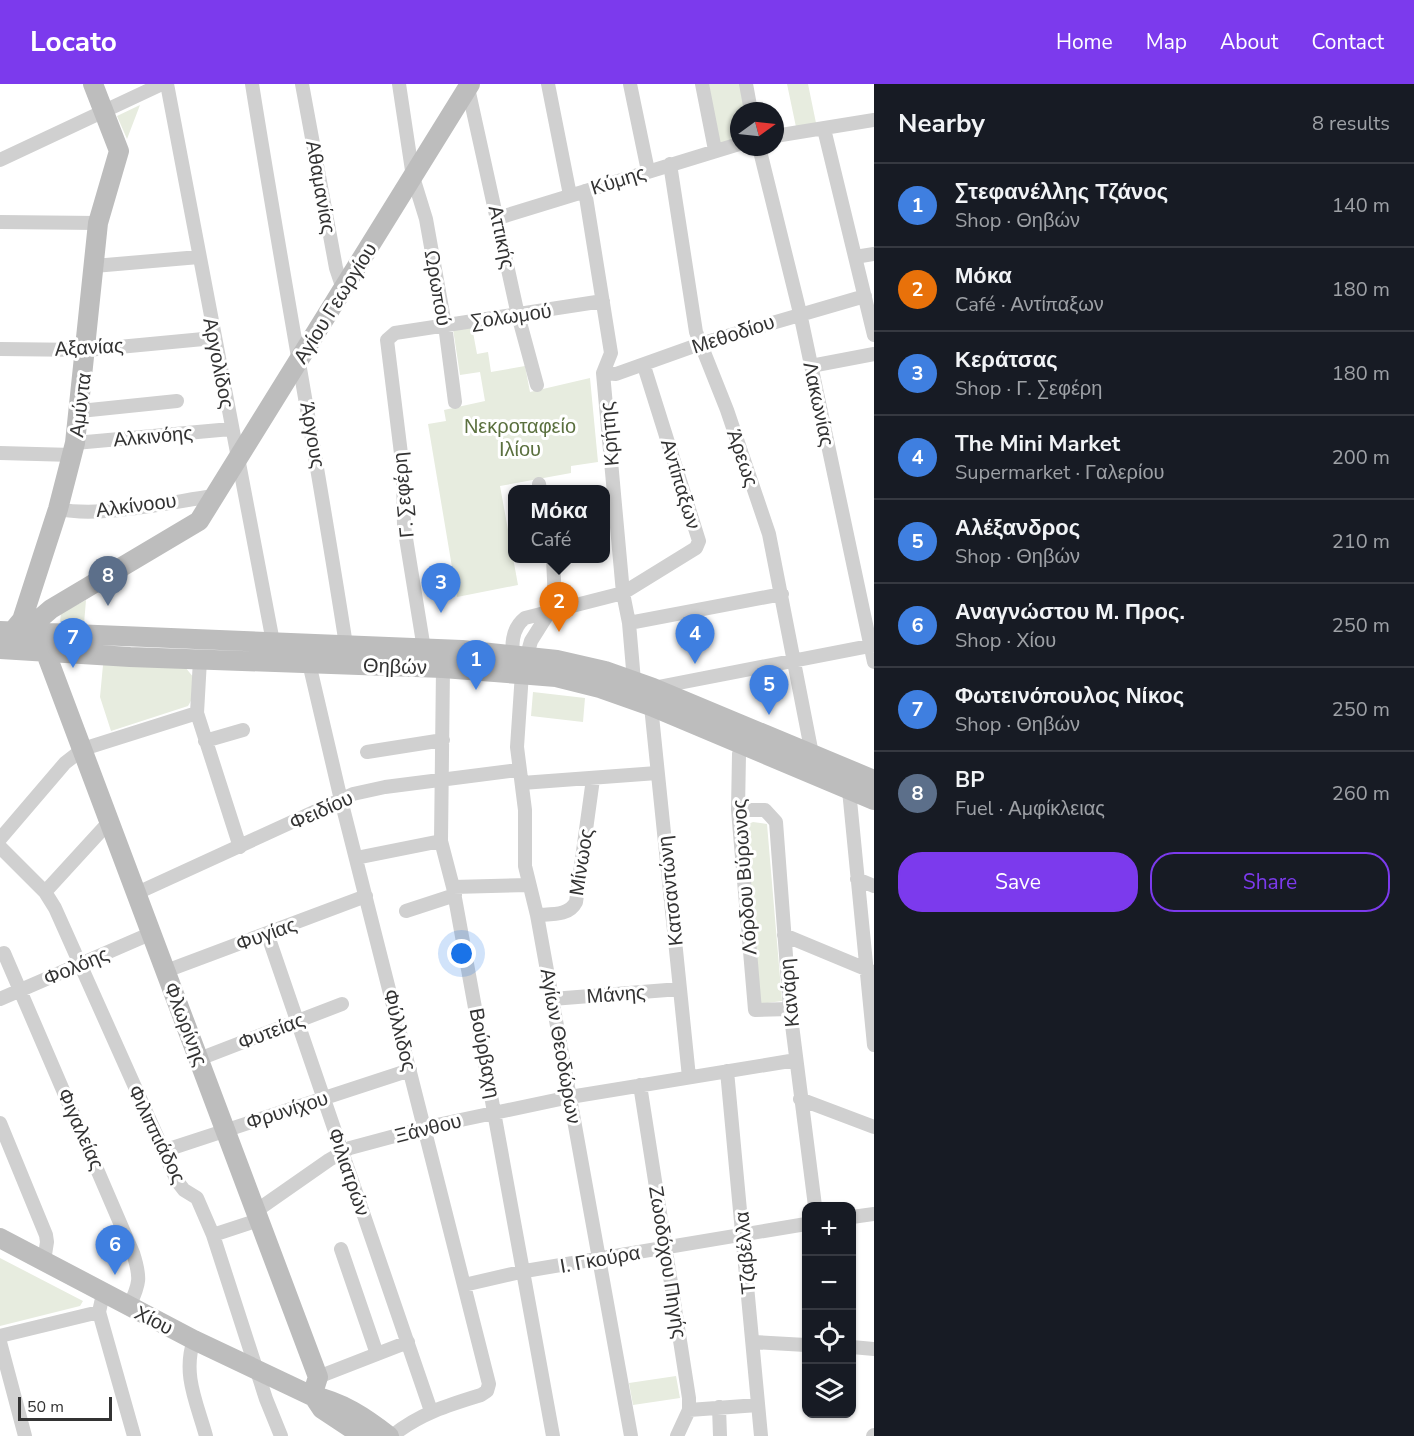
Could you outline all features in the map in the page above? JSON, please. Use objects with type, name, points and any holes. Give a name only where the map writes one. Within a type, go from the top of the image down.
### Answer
[{"type":"street","points":[[93,84],[104,111]]},
{"type":"street","points":[[0,160],[162,84]]},
{"type":"street","name":"Αργολίδος","points":[[167,84],[273,642]]},
{"type":"street","name":"Άργους","points":[[252,84],[298,361],[314,438],[346,645]]},
{"type":"street","name":"Αθαμανίας","points":[[302,84],[336,267],[343,289]]},
{"type":"street","name":"Ωρωπού","points":[[399,84],[413,177],[426,219],[445,325],[455,402]]},
{"type":"street","points":[[548,84],[570,195]]},
{"type":"street","points":[[630,84],[648,171]]},
{"type":"street","points":[[702,84],[715,150]]},
{"type":"street","points":[[746,84],[749,102]]},
{"type":"street","name":"Αγίου Γεωργίου","points":[[39,633],[37,621],[42,615],[199,521],[469,86]]},
{"type":"street","name":"Αττικής","points":[[469,86],[518,315],[537,385]]},
{"type":"street","name":"Αμύντα","points":[[0,648],[6,631],[22,620],[58,509],[74,449],[87,350],[98,223],[119,151],[104,111]]},
{"type":"street","points":[[784,135],[874,120]]},
{"type":"street","points":[[824,129],[874,335]]},
{"type":"street","name":"Κύμης","points":[[498,218],[730,146]]},
{"type":"street","name":"Λακωνίας","points":[[761,156],[800,313],[874,662]]},
{"type":"street","name":"Άρεως","points":[[670,164],[700,344],[769,534],[812,754]]},
{"type":"street","name":"Κρήτης","points":[[585,190],[612,353],[603,373],[623,592],[629,623],[634,681]]},
{"type":"street","points":[[0,222],[98,223]]},
{"type":"street","points":[[855,257],[874,254]]},
{"type":"street","points":[[94,266],[199,257]]},
{"type":"street","name":"Μεθοδίου","points":[[603,373],[616,374],[644,366],[700,344],[800,313],[865,296]]},
{"type":"street","name":"Σολωμού","points":[[387,340],[395,333],[603,302]]},
{"type":"street","name":"Αξανίας","points":[[0,349],[87,350],[214,338]]},
{"type":"street","name":"Γ. Σεφέρη","points":[[387,340],[403,470],[404,526],[424,649]]},
{"type":"street","points":[[811,366],[874,354]]},
{"type":"street","name":"Αντίπαξων","points":[[520,660],[513,639],[520,622],[525,618],[623,592],[696,548],[699,541],[644,366]]},
{"type":"street","points":[[80,411],[177,401]]},
{"type":"street","name":"Αλκινόης","points":[[0,453],[74,449],[231,429]]},
{"type":"street","name":"Αλκίνοου","points":[[58,509],[73,512],[110,509],[214,496]]},
{"type":"street","points":[[550,612],[555,601],[552,563]]},
{"type":"street","points":[[629,623],[782,594]]},
{"type":"street","name":"Θηβών","points":[[6,631],[424,649],[578,664],[634,681],[652,697],[743,745],[874,800]]},
{"type":"street","name":"Φλωρίνης","points":[[39,633],[318,1377]]},
{"type":"street","points":[[652,697],[795,660],[872,645]]},
{"type":"street","name":"Θηβών","points":[[0,648],[200,660],[443,668],[520,660],[580,682],[652,697],[812,754],[874,780]]},
{"type":"street","points":[[200,660],[197,713],[240,847]]},
{"type":"street","name":"Αγίων Θεοδώρων","points":[[520,660],[517,747],[525,866],[537,915],[631,1436]]},
{"type":"street","name":"Φύλλιδος","points":[[309,663],[341,800],[489,1384],[487,1391],[481,1395],[431,1411]]},
{"type":"street","name":"Βούρβαχη","points":[[443,668],[441,841],[454,891],[496,1113],[553,1436]]},
{"type":"street","name":"Κατσαντώνη","points":[[652,697],[657,773],[689,1077]]},
{"type":"street","points":[[0,839],[65,763],[83,749],[197,713]]},
{"type":"street","points":[[205,741],[243,730]]},
{"type":"street","points":[[368,752],[443,740]]},
{"type":"street","name":"Λόρδου Βύρωνος","points":[[743,745],[739,754],[738,810],[755,1010],[790,1009]]},
{"type":"street","name":"Φειδίου","points":[[137,893],[367,790],[442,780],[520,777],[594,779],[657,773]]},
{"type":"street","name":"Μίνωος","points":[[537,915],[566,912],[573,909],[576,902],[594,779]]},
{"type":"street","points":[[849,790],[857,879],[870,970],[874,1045]]},
{"type":"street","name":"Κανάρη","points":[[738,810],[765,810],[776,822],[790,1009],[814,1202]]},
{"type":"street","points":[[45,892],[110,821]]},
{"type":"street","points":[[356,858],[441,841]]},
{"type":"street","name":"Φιλιππιάδος","points":[[0,847],[45,892],[177,1181],[184,1190],[197,1198],[213,1235],[281,1436]]},
{"type":"street","points":[[857,879],[874,886]]},
{"type":"street","points":[[406,911],[454,891],[529,885]]},
{"type":"street","name":"Φυγίας","points":[[166,971],[366,896]]},
{"type":"street","name":"Φολόης","points":[[0,999],[152,933]]},
{"type":"street","name":"Φιλιατρών","points":[[267,933],[431,1411]]},
{"type":"street","points":[[784,935],[870,970]]},
{"type":"street","name":"Φιγαλείας","points":[[4,953],[133,1253],[139,1273],[139,1285],[129,1307]]},
{"type":"street","name":"Μάνης","points":[[552,999],[680,989]]},
{"type":"street","name":"Φυτείας","points":[[199,1059],[342,1004]]},
{"type":"street","name":"Ξάνθου","points":[[213,1235],[258,1216],[342,1151],[424,1128],[570,1097],[796,1060]]},
{"type":"street","name":"Φρυνίχου","points":[[163,1151],[410,1070]]},
{"type":"street","name":"Τζαβέλλα","points":[[727,1071],[761,1436]]},
{"type":"street","name":"Ζωοδόχου Πηγής","points":[[640,1085],[686,1371],[689,1410],[677,1436]]},
{"type":"street","points":[[800,1099],[874,1126]]},
{"type":"street","points":[[0,1123],[46,1235],[48,1242],[44,1261]]},
{"type":"street","points":[[856,1216],[874,1214]]},
{"type":"street","name":"Ι. Γκούρα","points":[[464,1285],[525,1272],[802,1225]]},
{"type":"street","name":"Χίου","points":[[0,1238],[44,1261],[101,1303],[129,1307],[312,1396],[328,1399],[391,1436]]},
{"type":"street","points":[[341,1249],[377,1354]]},
{"type":"street","points":[[0,1336],[101,1303],[134,1436]]},
{"type":"street","points":[[194,1340],[188,1358],[189,1376],[206,1436]]},
{"type":"street","points":[[753,1341],[802,1345]]},
{"type":"street","points":[[0,1342],[25,1436]]},
{"type":"street","points":[[312,1396],[318,1377],[408,1342]]},
{"type":"street","points":[[856,1347],[874,1349]]},
{"type":"street","name":"Χίου","points":[[312,1396],[322,1409],[363,1436]]},
{"type":"street","points":[[689,1410],[758,1405]]},
{"type":"street","points":[[718,1407],[720,1436]]},
{"type":"street","points":[[391,1436],[411,1421],[431,1411]]},
{"type":"green space","points":[[706,84],[742,84],[746,102],[730,102],[730,141],[718,144]]},
{"type":"green space","points":[[787,84],[808,84],[816,123],[796,127]]},
{"type":"green space","points":[[140,105],[127,139],[117,116]]},
{"type":"green space","name":"Νεκροταφείο Ιλίου","points":[[472,327],[477,354],[488,352],[491,372],[525,366],[530,392],[590,378],[598,462],[571,466],[571,473],[500,486],[508,530],[508,563],[514,563],[518,585],[457,597],[428,424],[446,421],[444,410],[485,401],[480,372],[460,375],[453,329]]},
{"type":"green space","points":[[86,600],[84,624],[60,622],[61,613]]},
{"type":"green space","points":[[103,665],[185,667],[194,678],[192,699],[188,706],[111,731],[100,697]]},
{"type":"green space","points":[[533,692],[585,698],[583,722],[531,716]]},
{"type":"green space","points":[[753,822],[767,824],[782,1001],[760,1004],[746,825]]},
{"type":"green space","points":[[0,1258],[83,1301],[80,1306],[0,1326]]},
{"type":"green space","points":[[676,1376],[680,1398],[633,1405],[629,1383]]},
{"type":"place","name":"BP","points":[[108,606]]},
{"type":"place","name":"Κεράτσας","points":[[441,613]]},
{"type":"place","name":"Μόκα","points":[[559,632]]},
{"type":"place","name":"The Mini Market","points":[[695,664]]},
{"type":"place","name":"Φωτεινόπουλος Νίκος","points":[[73,668]]},
{"type":"place","name":"Στεφανέλλης Τζάνος","points":[[476,690]]},
{"type":"place","name":"Αλέξανδρος","points":[[769,715]]},
{"type":"place","name":"Αναγνώστου Μ. Προς.","points":[[115,1275]]}]
